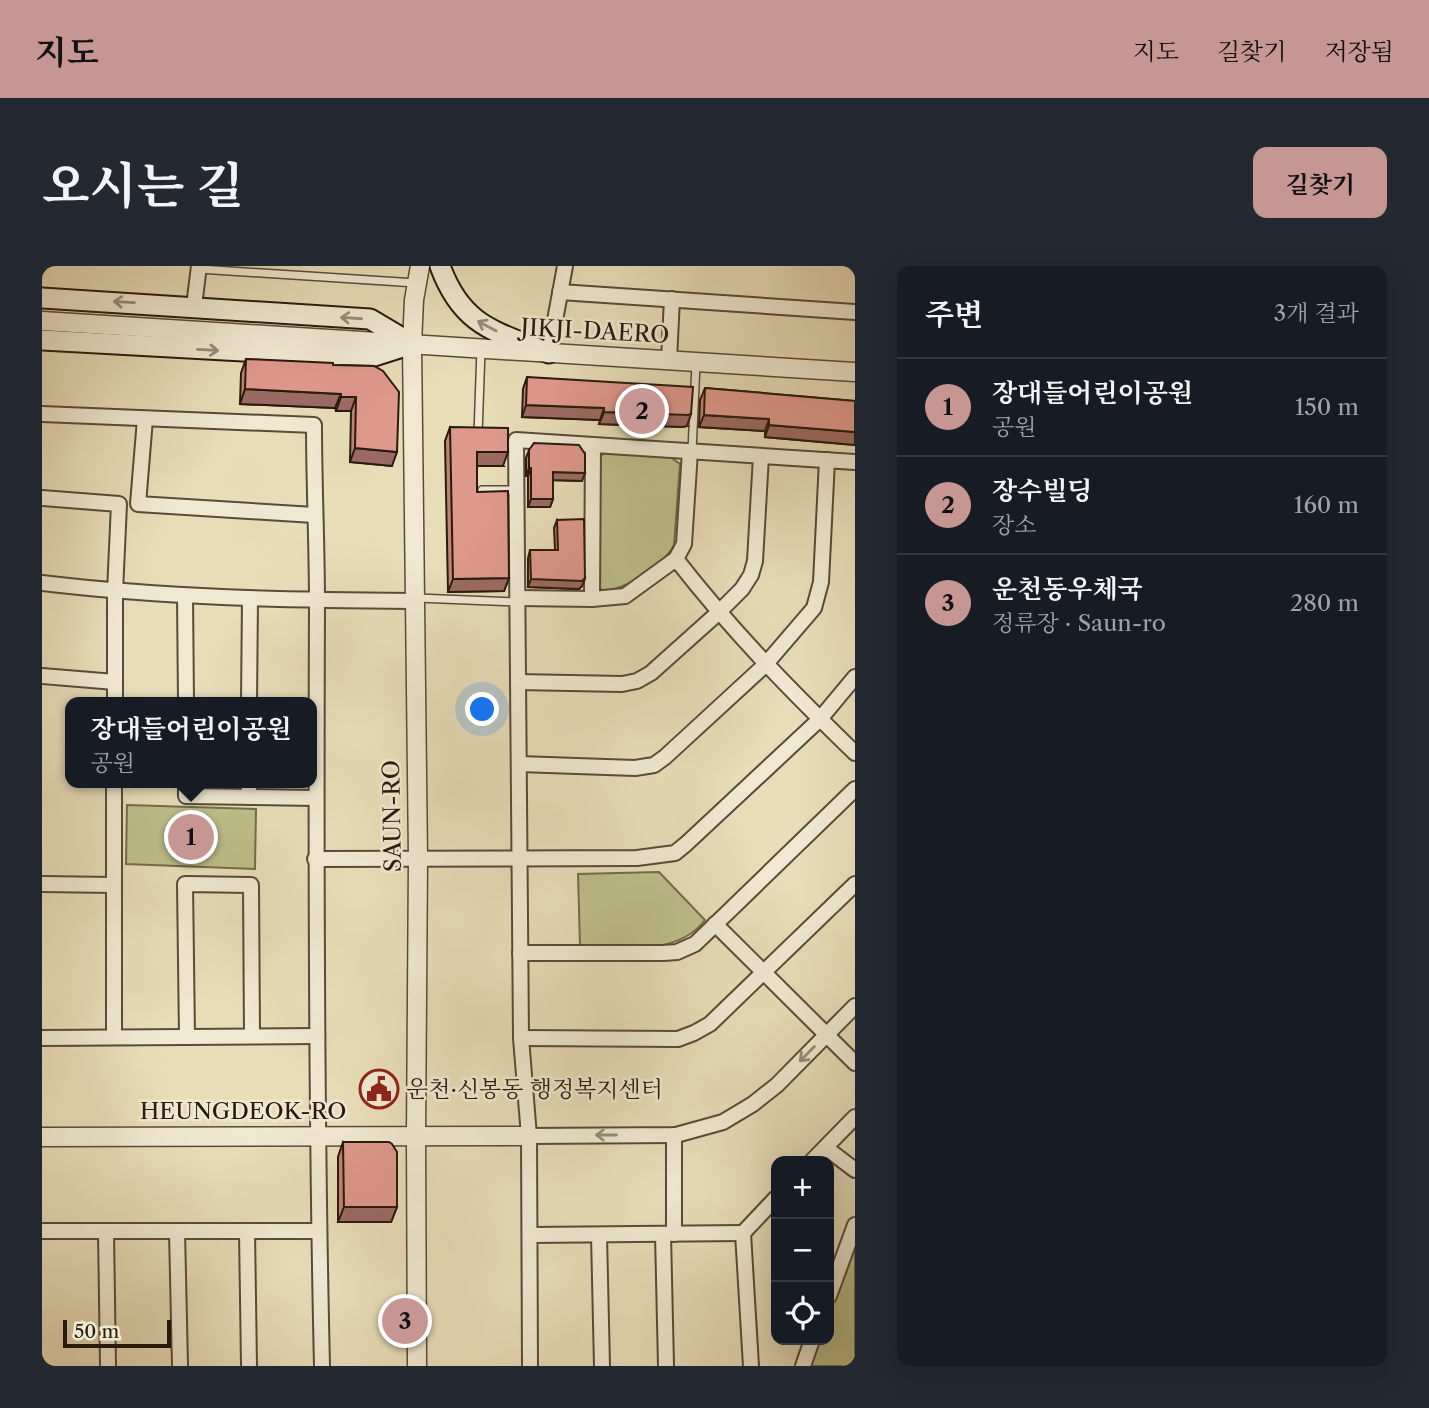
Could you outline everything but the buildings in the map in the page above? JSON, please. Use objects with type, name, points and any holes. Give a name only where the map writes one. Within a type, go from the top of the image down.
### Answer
[{"type":"main road","points":[[440,266],[454,298],[464,311],[480,323],[549,353]]},
{"type":"main road","points":[[42,298],[370,319],[412,344]]},
{"type":"main road","points":[[42,340],[368,358],[412,344]]},
{"type":"street","points":[[549,353],[565,266]]},
{"type":"street","points":[[194,306],[199,267]]},
{"type":"street","name":"SAUN-RO","points":[[417,1366],[418,859],[412,344],[419,275]]},
{"type":"street","points":[[560,292],[855,312]]},
{"type":"street","points":[[669,360],[671,299]]},
{"type":"street","name":"JIKJI-DAERO","points":[[42,321],[855,372]]},
{"type":"street","points":[[42,414],[314,425],[317,697]]},
{"type":"street","points":[[145,419],[138,504],[314,515]]},
{"type":"street","points":[[530,1366],[529,1136],[521,1038],[516,440],[855,462]]},
{"type":"street","points":[[592,599],[593,445]]},
{"type":"street","points":[[518,600],[625,596],[676,559],[684,544],[691,451]]},
{"type":"street","points":[[518,682],[622,684],[637,681],[650,673],[718,613],[742,589],[751,575],[755,561],[761,456]]},
{"type":"street","points":[[519,764],[635,768],[654,765],[765,665],[818,599],[827,460]]},
{"type":"street","points":[[42,498],[119,504],[115,592],[115,697]]},
{"type":"street","points":[[676,559],[718,613],[765,665],[855,753]]},
{"type":"street","points":[[42,583],[115,592],[250,599],[414,600]]},
{"type":"street","points":[[185,596],[186,697]]},
{"type":"street","points":[[249,697],[250,599]]},
{"type":"street","points":[[42,676],[115,682]]},
{"type":"street","points":[[315,859],[637,858],[675,853],[820,719],[855,677]]},
{"type":"street","points":[[114,788],[114,1037]]},
{"type":"street","points":[[186,788],[186,796],[249,790],[316,798]]},
{"type":"street","points":[[316,788],[316,1036],[321,1366]]},
{"type":"street","points":[[520,953],[677,952],[695,944],[855,789]]},
{"type":"street","points":[[42,884],[114,885]]},
{"type":"street","points":[[187,1036],[185,884],[251,885],[252,1035]]},
{"type":"street","points":[[521,1038],[678,1039],[710,1024],[855,884]]},
{"type":"street","points":[[715,923],[855,1063]]},
{"type":"street","name":"HEUNGDEOK-RO","points":[[42,1137],[674,1135],[695,1132],[723,1122],[753,1104],[855,1006]]},
{"type":"street","points":[[42,1038],[316,1036]]},
{"type":"street","points":[[818,1156],[855,1117]]},
{"type":"street","points":[[666,1366],[668,1234],[674,1135]]},
{"type":"street","points":[[826,1148],[855,1170]]},
{"type":"street","points":[[530,1235],[743,1233],[771,1204]]},
{"type":"street","points":[[834,1282],[855,1225]]},
{"type":"street","points":[[42,1231],[319,1231]]},
{"type":"street","points":[[106,1231],[108,1366]]},
{"type":"street","points":[[177,1231],[180,1366]]},
{"type":"street","points":[[247,1231],[249,1366]]},
{"type":"street","points":[[743,1233],[751,1366]]},
{"type":"street","points":[[599,1235],[602,1366]]},
{"type":"street","points":[[803,1366],[810,1345]]},
{"type":"lane","points":[[199,267],[419,275]]},
{"type":"lane","points":[[478,435],[481,348]]},
{"type":"lane","points":[[691,451],[696,361]]},
{"type":"lane","points":[[482,490],[517,490]]},
{"type":"lane","points":[[414,600],[518,600]]},
{"type":"green space","points":[[606,452],[669,456],[680,464],[674,545],[662,560],[643,575],[622,586],[604,591],[594,585],[595,460]]},
{"type":"green space","points":[[127,805],[256,809],[255,869],[126,864]]},
{"type":"green space","points":[[659,872],[705,920],[693,932],[664,945],[630,948],[580,946],[578,874]]},
{"type":"green space","points":[[855,1224],[855,1366],[796,1366],[804,1345],[834,1345],[834,1269]]},
{"type":"place","name":"장수빌딩","points":[[642,411]]},
{"type":"place","name":"장대들어린이공원","points":[[191,837]]},
{"type":"place","name":"운천·신봉동 행정복지센터","points":[[379,1089]]},
{"type":"place","name":"운천동우체국","points":[[405,1321]]}]
